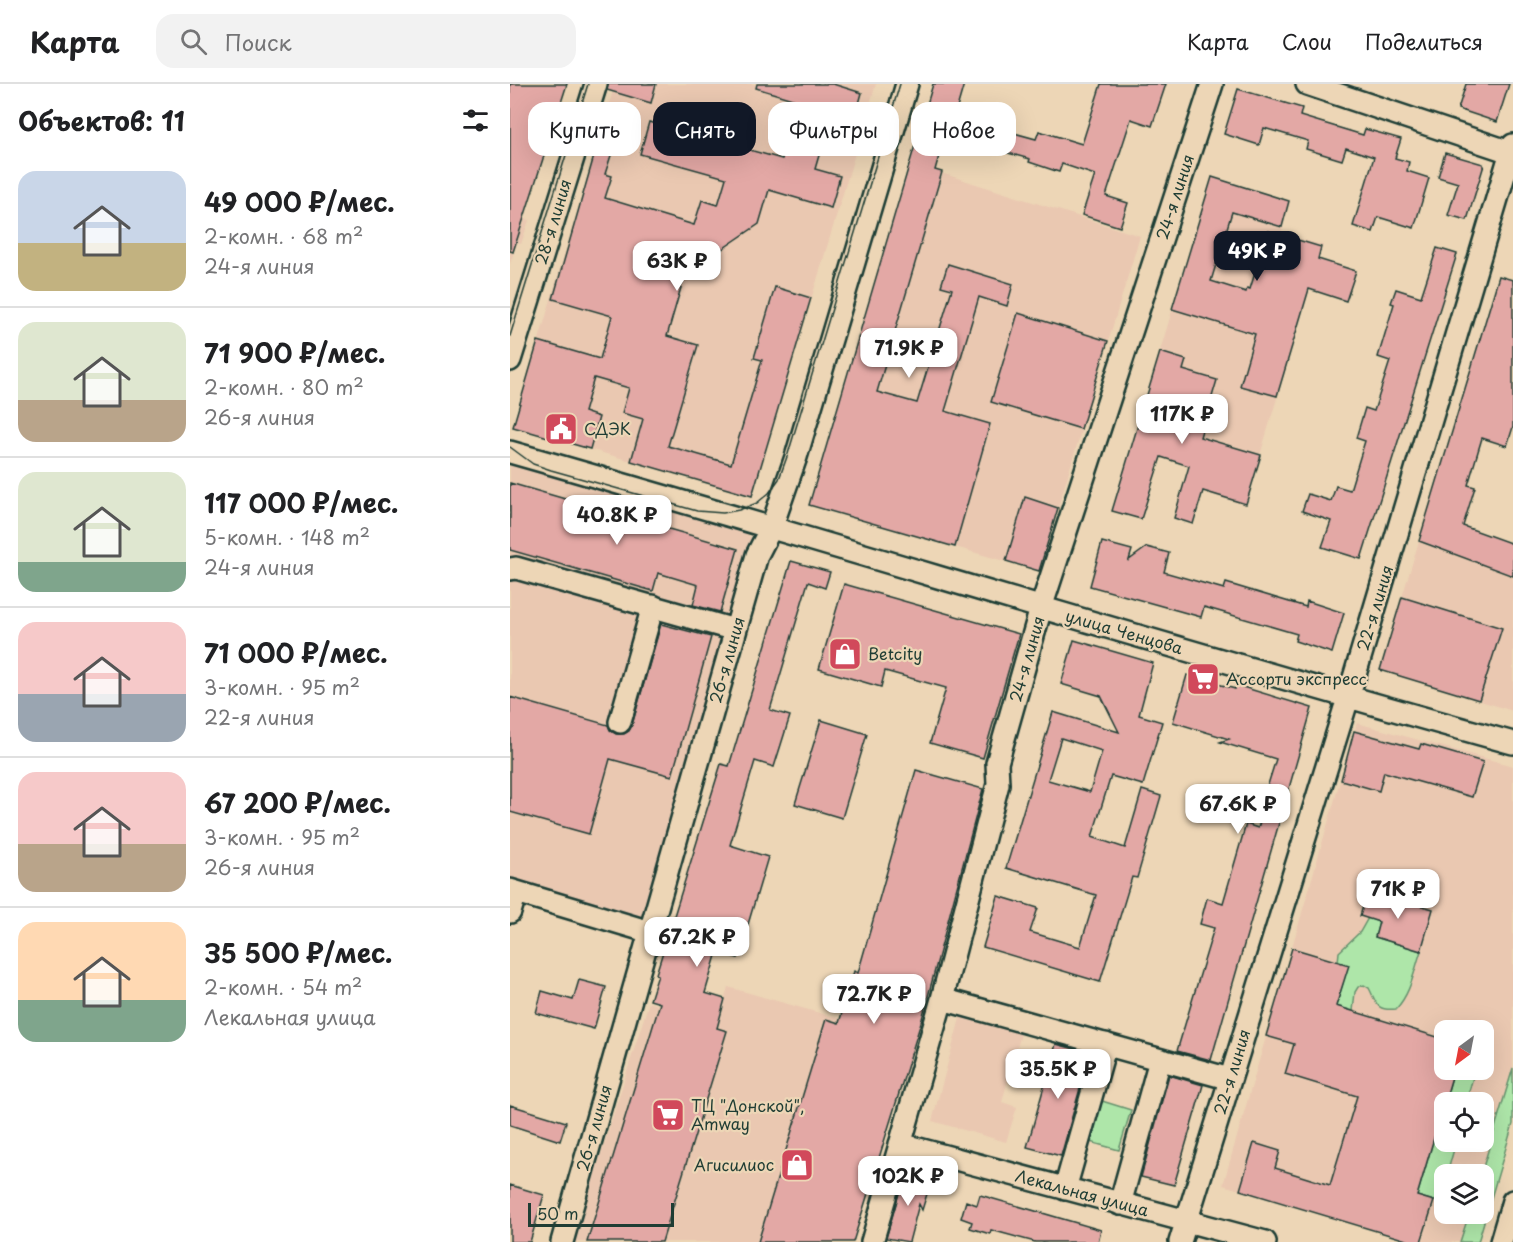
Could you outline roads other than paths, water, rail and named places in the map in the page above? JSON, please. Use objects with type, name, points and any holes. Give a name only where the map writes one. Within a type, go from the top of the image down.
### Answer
[{"type":"street","name":"28-я линия","points":[[510,360],[596,84]]},
{"type":"street","name":"26-я линия","points":[[562,1242],[757,555],[772,526],[796,457],[908,84]]},
{"type":"street","name":"24-я линия","points":[[872,1242],[942,999],[998,784],[996,763],[1041,608],[1212,84]]},
{"type":"street","points":[[1307,84],[1512,150]]},
{"type":"street","name":"22-я линия","points":[[1180,1242],[1348,698],[1512,150]]},
{"type":"street","name":"улица Ченцова","points":[[510,452],[772,526],[1348,698],[1513,743]]},
{"type":"street","points":[[510,569],[516,568],[735,630]]},
{"type":"street","points":[[620,722],[653,606]]},
{"type":"street","points":[[512,898],[650,932]]},
{"type":"street","points":[[942,999],[1230,1079]]},
{"type":"street","points":[[1065,1189],[1106,1044]]},
{"type":"street","points":[[1120,1204],[1160,1060]]},
{"type":"street","name":"Лекальная улица","points":[[900,1144],[1265,1242]]},
{"type":"street","points":[[1501,1242],[1513,1202]]},
{"type":"tram line","points":[[510,336],[588,84]]},
{"type":"tram line","points":[[510,447],[533,464],[697,511],[723,513],[739,510],[757,503],[769,493],[779,479],[788,454],[900,84]]},
{"type":"place","name":"СДЭК","points":[[561,429]]},
{"type":"place","name":"Betcity","points":[[845,654]]},
{"type":"place","name":"Ассорти экспресс","points":[[1203,679]]},
{"type":"place","name":"ТЦ \"Донской\", Amway","points":[[668,1115]]},
{"type":"place","name":"Агисилиос","points":[[797,1165]]}]
